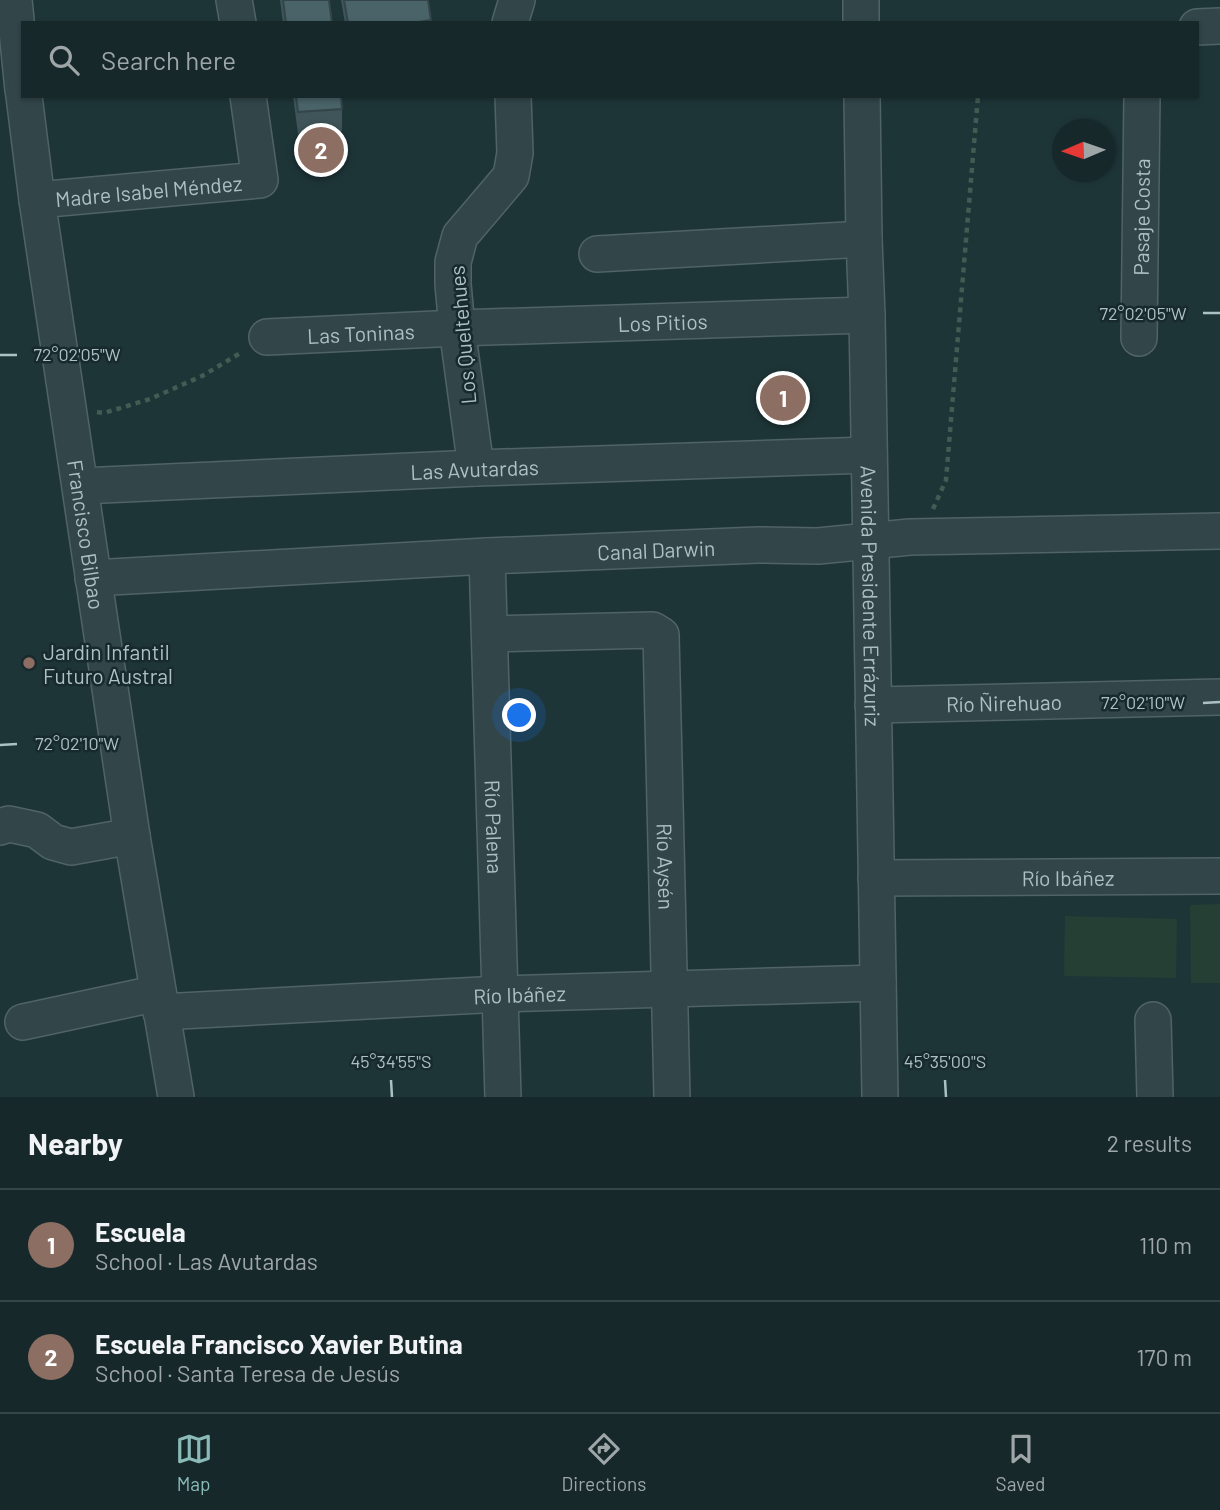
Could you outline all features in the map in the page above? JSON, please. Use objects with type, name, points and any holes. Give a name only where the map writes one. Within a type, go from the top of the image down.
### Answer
[{"type":"street","points":[[14,0],[21,69]]},
{"type":"street","points":[[234,0],[238,21]]},
{"type":"street","points":[[511,21],[517,0]]},
{"type":"street","points":[[861,0],[861,21]]},
{"type":"street","points":[[1199,27],[1220,26]]},
{"type":"street","name":"Francisco Bilbao","points":[[24,98],[37,200],[132,836],[176,1097]]},
{"type":"street","name":"Madre Isabel Méndez","points":[[37,200],[260,180],[248,98]]},
{"type":"street","name":"Los Queltehues","points":[[476,468],[457,328],[453,262],[460,236],[511,176],[515,153],[513,98]]},
{"type":"street","name":"Avenida Presidente Errázuriz","points":[[862,98],[880,1097]]},
{"type":"street","name":"Pasaje Costa","points":[[1139,338],[1142,98]]},
{"type":"street","points":[[597,254],[864,240]]},
{"type":"street","name":"Los Pitios","points":[[457,328],[867,315]]},
{"type":"street","name":"Las Toninas","points":[[267,337],[457,328]]},
{"type":"street","name":"Las Avutardas","points":[[81,486],[476,468],[869,455]]},
{"type":"street","name":"Canal Darwin","points":[[93,578],[487,556],[758,545],[818,546],[922,536],[1220,531]]},
{"type":"street","name":"Río Palena","points":[[487,556],[503,1097]]},
{"type":"street","name":"Río Aysén","points":[[490,635],[653,630],[660,635],[672,1097]]},
{"type":"street","name":"Río Ñirehuao","points":[[873,705],[1220,697]]},
{"type":"street","points":[[0,827],[9,824],[37,830],[53,842],[71,847],[132,836]]},
{"type":"street","name":"Río Ibáñez","points":[[876,878],[1220,876]]},
{"type":"street","name":"Río Ibáñez","points":[[23,1022],[159,1003],[878,983]]},
{"type":"street","points":[[1153,1020],[1155,1097]]},
{"type":"path","points":[[922,536],[946,480],[978,98]]},
{"type":"path","points":[[68,411],[104,413],[150,399],[202,376],[267,337]]},
{"type":"green space","points":[[1220,904],[1220,983],[1191,983],[1190,905]]},
{"type":"green space","points":[[1065,916],[1177,919],[1176,978],[1064,976]]},
{"type":"building","points":[[283,0],[329,0],[332,21],[286,21]]},
{"type":"building","points":[[344,0],[428,0],[431,20],[425,21],[348,21]]},
{"type":"building","points":[[296,98],[341,98],[342,109],[298,112]]},
{"type":"place","name":"Escuela Francisco Xavier Butina","points":[[321,150]]},
{"type":"place","name":"Escuela","points":[[783,398]]},
{"type":"place","name":"Jardin Infantil Futuro Austral","points":[[29,663]]}]
